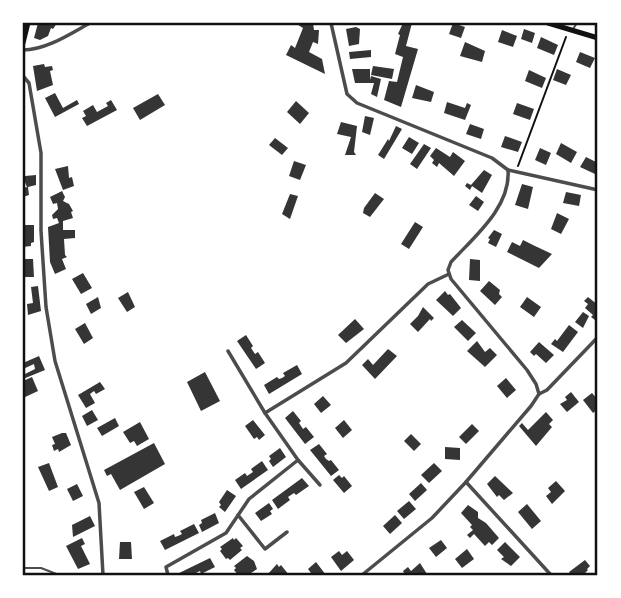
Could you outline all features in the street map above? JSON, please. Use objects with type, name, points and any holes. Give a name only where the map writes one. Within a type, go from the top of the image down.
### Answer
[{"type":"main road","points":[[23,43],[28,23]]},
{"type":"main road","points":[[548,23],[598,38]]},
{"type":"street","points":[[23,50],[45,46],[90,23]]},
{"type":"street","points":[[331,23],[346,94],[357,103],[492,158],[508,170],[598,190]]},
{"type":"street","points":[[23,76],[29,83],[41,153],[41,232],[46,307],[55,360],[99,503],[103,575]]},
{"type":"street","points":[[508,170],[504,197],[494,215],[451,262],[449,274],[514,352],[536,384],[538,394]]},
{"type":"street","points":[[265,413],[346,363],[428,284],[449,274]]},
{"type":"street","points":[[362,575],[432,518],[531,406],[538,394],[547,390],[598,337]]},
{"type":"street","points":[[228,351],[265,413],[298,460],[320,485]]},
{"type":"street","points":[[167,575],[166,567],[226,533],[249,499],[298,460]]},
{"type":"street","points":[[466,482],[551,575]]},
{"type":"street","points":[[238,515],[265,549],[288,532]]},
{"type":"lane","points":[[571,30],[577,23]]},
{"type":"lane","points":[[23,569],[41,568],[59,575]]},
{"type":"path","points":[[516,171],[571,30]]},
{"type":"building","points":[[38,23],[57,23],[48,36],[40,40],[34,38]]},
{"type":"building","points":[[295,23],[313,23],[314,30],[319,30],[318,44],[313,42],[309,52],[322,59],[325,74],[286,55],[291,45],[295,48],[303,28]]},
{"type":"building","points":[[403,23],[412,23],[406,46],[418,49],[401,107],[384,100],[389,81],[397,82],[403,57],[395,54]]},
{"type":"building","points":[[453,23],[465,27],[461,38],[449,34]]},
{"type":"building","points":[[346,29],[360,29],[359,44],[349,46]]},
{"type":"building","points":[[524,29],[535,33],[532,43],[521,39]]},
{"type":"building","points":[[502,30],[517,36],[513,47],[498,42]]},
{"type":"building","points":[[541,37],[558,45],[554,55],[537,48]]},
{"type":"building","points":[[465,42],[485,51],[482,62],[460,56]]},
{"type":"building","points":[[371,50],[371,57],[350,59],[349,52]]},
{"type":"building","points":[[580,52],[595,58],[590,68],[576,62]]},
{"type":"building","points":[[44,64],[45,67],[52,66],[53,70],[50,71],[53,85],[37,91],[33,66]]},
{"type":"building","points":[[373,66],[394,69],[392,79],[371,75]]},
{"type":"building","points":[[352,69],[370,69],[370,80],[371,76],[381,79],[377,97],[371,94],[374,83],[355,83]]},
{"type":"building","points":[[557,69],[571,75],[566,85],[553,80]]},
{"type":"building","points":[[529,70],[546,78],[542,88],[525,81]]},
{"type":"building","points":[[416,85],[434,92],[431,102],[412,98]]},
{"type":"building","points":[[55,93],[63,108],[77,100],[79,104],[55,117],[45,98]]},
{"type":"building","points":[[158,94],[165,105],[140,120],[133,108]]},
{"type":"building","points":[[111,100],[117,110],[87,126],[82,118],[86,116],[83,111],[93,105],[97,112],[108,106],[106,103]]},
{"type":"building","points":[[296,101],[309,113],[300,124],[287,112]]},
{"type":"building","points":[[447,102],[465,108],[467,103],[471,105],[465,120],[444,113]]},
{"type":"building","points":[[517,103],[534,109],[530,120],[513,114]]},
{"type":"building","points":[[365,116],[374,118],[370,135],[362,132]]},
{"type":"building","points":[[341,122],[357,126],[354,152],[356,155],[345,155],[351,137],[337,134]]},
{"type":"building","points":[[470,124],[484,129],[481,139],[466,134]]},
{"type":"building","points":[[396,126],[402,129],[384,159],[378,155]]},
{"type":"building","points":[[505,136],[522,142],[518,152],[501,147]]},
{"type":"building","points":[[409,137],[419,143],[412,154],[402,148]]},
{"type":"building","points":[[275,138],[288,148],[282,155],[269,145]]},
{"type":"building","points":[[561,143],[577,152],[571,163],[556,154]]},
{"type":"building","points":[[424,144],[431,148],[417,169],[410,164]]},
{"type":"building","points":[[436,148],[450,157],[453,152],[465,161],[454,176],[439,163],[437,167],[432,163],[434,160],[430,156]]},
{"type":"building","points":[[540,148],[551,153],[546,165],[535,160]]},
{"type":"building","points":[[586,157],[598,163],[595,174],[580,167]]},
{"type":"building","points":[[294,161],[306,165],[300,180],[289,176]]},
{"type":"building","points":[[68,166],[69,178],[72,177],[74,186],[63,190],[55,169]]},
{"type":"building","points":[[484,170],[492,175],[482,193],[472,186],[470,190],[465,186],[467,183],[471,185]]},
{"type":"building","points":[[36,175],[36,185],[28,187],[29,195],[23,197],[23,188],[27,187],[25,176]]},
{"type":"building","points":[[522,184],[533,187],[528,209],[515,205]]},
{"type":"building","points":[[62,191],[65,197],[63,201],[69,204],[73,211],[73,218],[63,221],[63,230],[75,230],[75,238],[64,239],[67,257],[62,259],[66,269],[55,274],[50,262],[48,227],[59,223],[52,215],[58,209],[57,203],[53,204],[50,197]]},
{"type":"building","points":[[566,192],[581,195],[579,206],[563,203]]},
{"type":"building","points":[[375,193],[384,199],[370,217],[363,213],[364,208]]},
{"type":"building","points":[[290,194],[298,196],[290,219],[282,214]]},
{"type":"building","points":[[476,196],[484,202],[478,211],[469,205]]},
{"type":"building","points":[[557,213],[569,219],[561,234],[551,229]]},
{"type":"building","points":[[415,222],[423,227],[409,249],[401,244]]},
{"type":"building","points":[[24,225],[34,225],[34,242],[31,246],[23,247]]},
{"type":"building","points":[[494,230],[502,234],[496,247],[488,243]]},
{"type":"building","points":[[523,240],[552,254],[539,268],[507,252],[512,242],[520,246]]},
{"type":"building","points":[[23,259],[33,259],[34,277],[24,277]]},
{"type":"building","points":[[470,259],[480,260],[480,281],[469,280]]},
{"type":"building","points":[[83,273],[92,288],[81,294],[72,279]]},
{"type":"building","points":[[489,281],[500,290],[502,297],[495,305],[480,291]]},
{"type":"building","points":[[38,286],[41,311],[28,315],[27,304],[33,303],[31,287]]},
{"type":"building","points":[[445,291],[461,308],[453,316],[436,300]]},
{"type":"building","points":[[128,292],[135,307],[127,312],[118,298]]},
{"type":"building","points":[[98,297],[101,308],[91,314],[86,304]]},
{"type":"building","points":[[527,297],[541,307],[534,317],[520,307]]},
{"type":"building","points":[[588,297],[598,305],[598,316],[595,320],[585,308],[588,304],[584,301]]},
{"type":"building","points":[[423,307],[434,318],[418,332],[410,324]]},
{"type":"building","points":[[583,312],[589,316],[583,328],[575,322]]},
{"type":"building","points":[[355,319],[364,329],[346,343],[338,335]]},
{"type":"building","points":[[462,320],[476,333],[468,341],[454,327]]},
{"type":"building","points":[[85,323],[93,338],[84,344],[75,329]]},
{"type":"building","points":[[569,325],[578,332],[563,352],[551,344],[555,339],[557,341]]},
{"type":"building","points":[[246,335],[255,354],[258,352],[265,363],[256,369],[237,341]]},
{"type":"building","points":[[477,341],[485,352],[490,348],[497,355],[485,367],[467,351]]},
{"type":"building","points":[[539,342],[554,355],[546,363],[530,352]]},
{"type":"building","points":[[388,349],[397,356],[375,379],[362,365],[368,359],[373,365]]},
{"type":"building","points":[[39,356],[45,370],[23,379],[23,375],[35,369],[34,364],[23,369],[23,363]]},
{"type":"building","points":[[297,365],[302,374],[269,394],[264,385],[277,377],[282,378],[285,376],[283,373]]},
{"type":"building","points":[[205,372],[220,401],[201,411],[187,382]]},
{"type":"building","points":[[32,377],[38,391],[23,398],[23,381]]},
{"type":"building","points":[[506,378],[516,390],[507,398],[497,386]]},
{"type":"building","points":[[100,382],[105,389],[90,394],[95,403],[86,408],[78,395]]},
{"type":"building","points":[[571,392],[579,402],[567,412],[560,404],[567,400],[565,397]]},
{"type":"building","points":[[592,393],[598,400],[598,409],[593,413],[583,400]]},
{"type":"building","points":[[323,396],[331,405],[321,413],[314,404]]},
{"type":"building","points":[[92,410],[98,420],[87,426],[82,416]]},
{"type":"building","points":[[293,411],[301,421],[299,423],[303,429],[306,427],[314,437],[305,444],[285,418]]},
{"type":"building","points":[[546,412],[553,420],[549,424],[552,427],[536,446],[519,426],[522,423],[528,430]]},
{"type":"building","points":[[115,418],[119,426],[102,436],[97,428]]},
{"type":"building","points":[[253,420],[265,435],[259,440],[257,437],[254,439],[245,426]]},
{"type":"building","points":[[344,420],[352,430],[343,438],[335,428]]},
{"type":"building","points":[[140,422],[149,439],[137,446],[134,441],[130,443],[123,432]]},
{"type":"building","points":[[472,424],[479,431],[466,444],[459,437]]},
{"type":"building","points":[[66,433],[71,445],[59,452],[58,449],[54,451],[52,437]]},
{"type":"building","points":[[411,434],[421,444],[414,451],[404,441]]},
{"type":"building","points":[[154,443],[165,464],[120,490],[111,474],[107,476],[104,470]]},
{"type":"building","points":[[319,444],[327,454],[324,456],[326,459],[331,460],[339,470],[331,476],[310,450]]},
{"type":"building","points":[[445,447],[460,448],[460,460],[445,459]]},
{"type":"building","points":[[280,448],[286,457],[273,467],[269,456]]},
{"type":"building","points":[[262,461],[268,470],[241,489],[235,480],[245,473],[247,476],[253,472],[251,469]]},
{"type":"building","points":[[49,463],[58,487],[49,491],[38,467]]},
{"type":"building","points":[[434,463],[442,471],[429,483],[421,475]]},
{"type":"building","points":[[339,475],[342,478],[344,476],[352,486],[344,493],[333,480]]},
{"type":"building","points":[[495,476],[513,493],[504,500],[499,495],[497,497],[487,484]]},
{"type":"building","points":[[302,478],[309,486],[288,497],[290,500],[278,509],[272,500]]},
{"type":"building","points":[[556,481],[565,491],[552,504],[546,496],[551,492],[548,488]]},
{"type":"building","points":[[421,483],[427,490],[415,501],[409,494]]},
{"type":"building","points":[[77,484],[83,496],[73,501],[67,489]]},
{"type":"building","points":[[144,487],[154,503],[144,509],[134,492]]},
{"type":"building","points":[[227,490],[236,496],[225,512],[219,507],[219,502]]},
{"type":"building","points":[[409,501],[416,509],[404,519],[397,511]]},
{"type":"building","points":[[269,503],[273,509],[270,511],[272,514],[261,521],[255,513]]},
{"type":"building","points":[[527,504],[541,521],[532,529],[518,512]]},
{"type":"building","points":[[468,505],[478,512],[478,518],[499,538],[492,545],[489,542],[485,546],[474,534],[470,538],[467,535],[473,530],[470,527],[472,525],[461,513]]},
{"type":"building","points":[[215,513],[219,523],[202,532],[199,525],[201,520]]},
{"type":"building","points":[[395,515],[402,523],[390,534],[383,526]]},
{"type":"building","points":[[90,516],[95,526],[73,537],[72,525]]},
{"type":"building","points":[[194,524],[199,533],[165,550],[160,541],[174,534],[175,537],[182,534],[180,531]]},
{"type":"building","points":[[82,538],[85,544],[81,546],[90,564],[78,569],[66,546]]},
{"type":"building","points":[[233,538],[243,546],[230,560],[226,559],[220,547]]},
{"type":"building","points":[[441,540],[447,548],[436,557],[429,548]]},
{"type":"building","points":[[120,542],[131,542],[132,559],[119,559]]},
{"type":"building","points":[[505,542],[520,557],[511,566],[501,559],[504,557],[497,550]]},
{"type":"building","points":[[467,549],[474,559],[462,568],[455,559]]},
{"type":"building","points":[[339,551],[342,555],[347,551],[354,560],[341,571],[331,557]]},
{"type":"building","points":[[247,556],[254,561],[257,569],[248,575],[238,575],[234,566]]},
{"type":"building","points":[[210,558],[215,567],[201,574],[200,571],[192,575],[175,575]]},
{"type":"building","points":[[585,560],[590,566],[588,570],[583,575],[571,575],[569,572]]},
{"type":"building","points":[[316,562],[326,575],[308,575],[311,573],[308,569]]},
{"type":"building","points":[[420,563],[427,574],[405,575],[403,571],[408,567],[411,571]]},
{"type":"building","points":[[277,564],[279,567],[281,565],[289,575],[267,575]]}]
